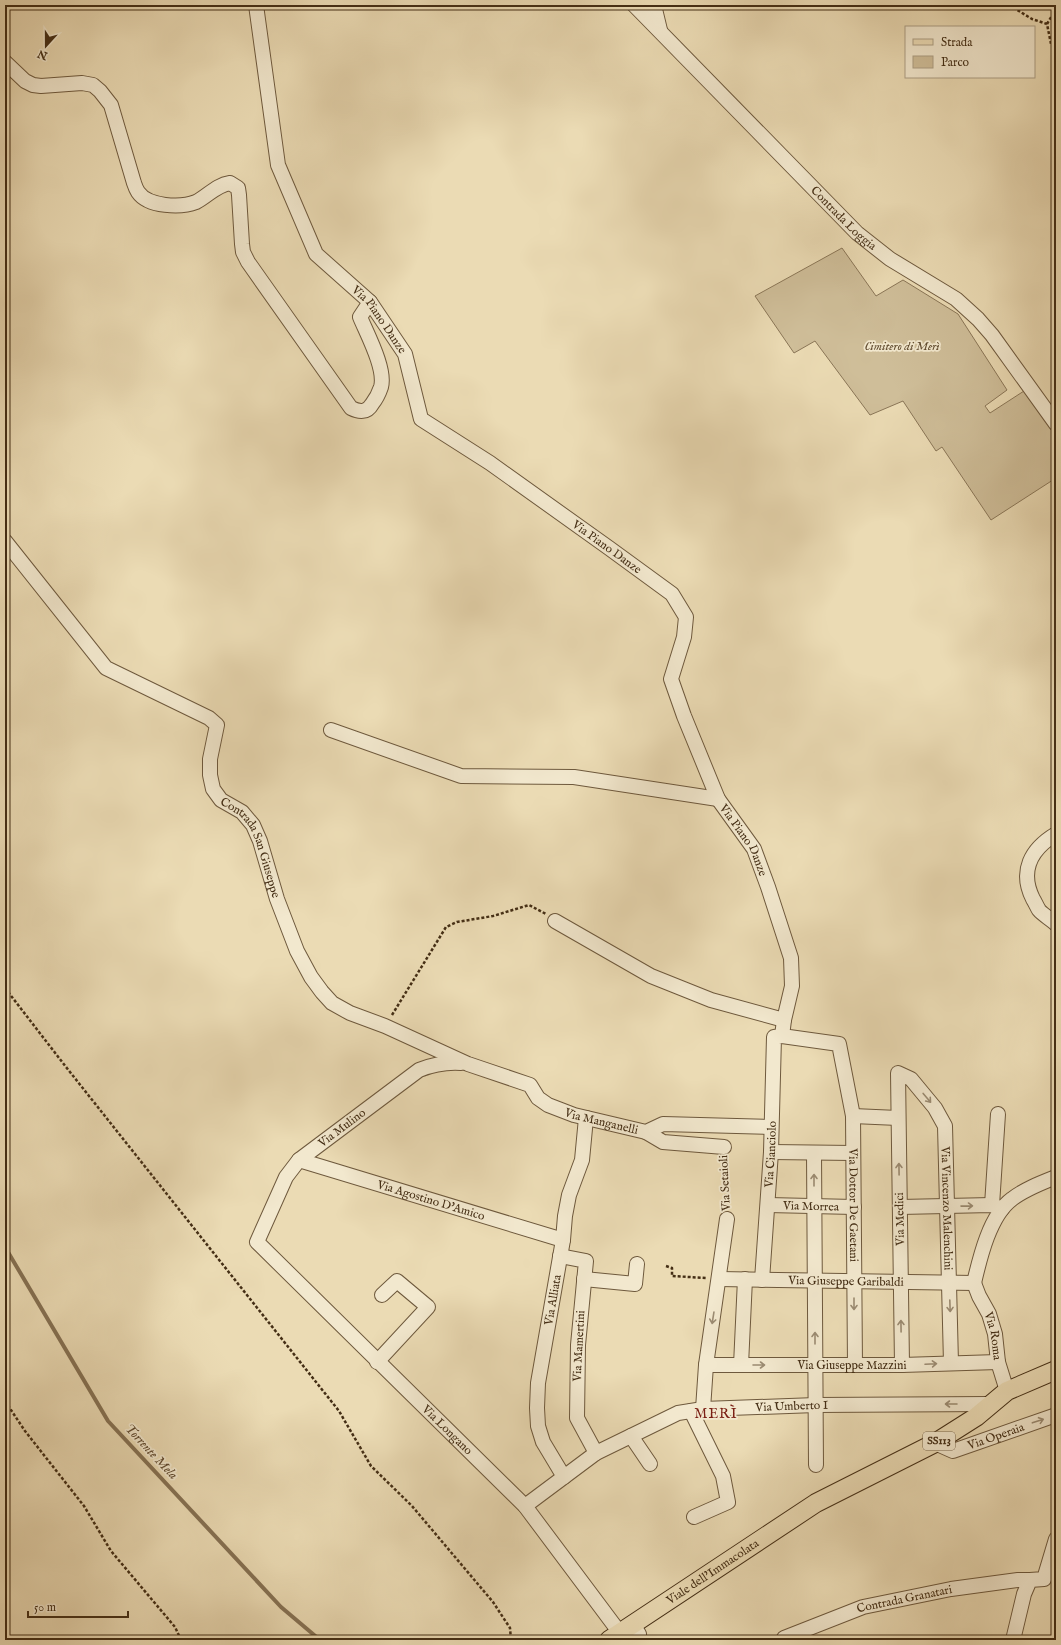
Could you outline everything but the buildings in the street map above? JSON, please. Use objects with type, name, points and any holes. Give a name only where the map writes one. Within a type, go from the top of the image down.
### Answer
[{"type":"main road","name":"SS113","points":[[935,1443],[976,1417],[1007,1391],[1056,1370]]},
{"type":"main road","name":"Viale dell'Immacolata","points":[[625,1634],[816,1503],[935,1443]]},
{"type":"street","name":"Via Piano Danze","points":[[256,5],[278,165],[316,254],[370,302],[405,354],[421,419],[490,463],[672,594],[686,617],[684,637],[671,679],[684,716],[718,799],[754,849],[791,958],[792,986],[782,1036]]},
{"type":"street","name":"Contrada Loggia","points":[[634,5],[857,233],[890,259],[956,299],[978,319],[992,335],[1056,424]]},
{"type":"street","points":[[654,5],[660,30]]},
{"type":"street","points":[[5,62],[25,81],[33,85],[41,86],[82,83],[93,85],[100,91],[111,106],[138,193],[146,199],[156,203],[172,206],[186,205],[197,201],[222,184],[230,183],[238,188],[243,252],[248,262],[351,408],[358,411],[364,411],[371,407],[381,386],[381,371],[360,317],[370,302]]},
{"type":"street","name":"Contrada San Giuseppe","points":[[5,541],[106,668],[209,718],[217,725],[210,759],[210,775],[213,789],[221,800],[242,812],[253,825],[260,841],[278,899],[297,951],[311,977],[322,992],[332,1003],[350,1013],[385,1026],[468,1064]]},
{"type":"street","points":[[331,730],[461,776],[574,776],[718,799]]},
{"type":"street","points":[[1056,834],[1046,840],[1034,853],[1027,867],[1026,878],[1029,891],[1039,910],[1056,924]]},
{"type":"street","points":[[555,920],[651,976],[711,1000],[784,1020]]},
{"type":"street","points":[[782,1036],[839,1044],[853,1116],[898,1118]]},
{"type":"street","name":"Via Cianciolo","points":[[762,1280],[771,1152],[774,1038],[782,1036]]},
{"type":"street","name":"Via Mulino","points":[[257,1242],[286,1177],[299,1160],[419,1070],[432,1064],[449,1062],[468,1064]]},
{"type":"street","name":"Via Manganelli","points":[[468,1064],[530,1085],[538,1098],[548,1105],[586,1118],[646,1132],[663,1124],[772,1127]]},
{"type":"street","name":"Via Medici","points":[[898,1073],[902,1366]]},
{"type":"street","name":"Via Vincenzo Malenchini","points":[[898,1073],[911,1079],[936,1108],[945,1126],[951,1363]]},
{"type":"street","points":[[974,1283],[979,1261],[997,1207],[998,1114]]},
{"type":"street","name":"Via Dottor De Gaetani","points":[[853,1116],[855,1365]]},
{"type":"street","name":"Via Alliata","points":[[564,1477],[543,1442],[538,1426],[538,1383],[563,1240],[569,1195],[582,1160],[586,1118]]},
{"type":"street","name":"Via Setaioli","points":[[646,1132],[663,1142],[724,1147]]},
{"type":"street","points":[[771,1152],[853,1153]]},
{"type":"street","points":[[814,1153],[816,1465]]},
{"type":"street","name":"Via Agostino D'Amico","points":[[299,1160],[563,1240]]},
{"type":"street","points":[[900,1207],[997,1207],[1022,1192],[1056,1177]]},
{"type":"street","name":"Via Morrea","points":[[768,1205],[854,1207]]},
{"type":"street","points":[[694,1517],[728,1502],[723,1476],[697,1410],[706,1365],[727,1219]]},
{"type":"street","name":"Via Longano","points":[[257,1242],[377,1362],[525,1506],[625,1634]]},
{"type":"street","name":"Via Mamertini","points":[[560,1256],[586,1261],[578,1345],[576,1418],[596,1453]]},
{"type":"street","points":[[584,1279],[635,1284],[637,1264]]},
{"type":"street","name":"Via Giuseppe Garibaldi","points":[[719,1279],[974,1283]]},
{"type":"street","points":[[741,1365],[745,1279]]},
{"type":"street","points":[[377,1362],[428,1307],[397,1281],[382,1295]]},
{"type":"street","name":"Via Roma","points":[[974,1283],[989,1314],[995,1334],[998,1362],[1007,1391]]},
{"type":"street","name":"Via Giuseppe Mazzini","points":[[706,1365],[902,1366],[998,1362]]},
{"type":"street","name":"Via Umberto I","points":[[525,1506],[596,1453],[678,1413],[697,1410],[816,1405],[990,1404]]},
{"type":"street","name":"Via Operaia","points":[[935,1443],[953,1451],[1056,1415]]},
{"type":"street","points":[[631,1436],[650,1464]]},
{"type":"street","points":[[1013,1640],[1024,1594],[1043,1581],[1056,1538]]},
{"type":"street","name":"Contrada Granatari","points":[[784,1638],[863,1607],[951,1589],[1018,1580],[1043,1581]]},
{"type":"path","points":[[1009,5],[1032,19],[1047,24]]},
{"type":"path","points":[[1056,9],[1047,24],[1051,44],[1056,51]]},
{"type":"path","points":[[385,1026],[446,927],[457,922],[493,916],[529,905],[555,920]]},
{"type":"path","points":[[5,988],[339,1411],[371,1466],[412,1506],[494,1602],[510,1628],[511,1640]]},
{"type":"path","name":"Via Setaioli","points":[[724,1147],[724,1180],[727,1219]]},
{"type":"path","points":[[666,1266],[672,1268],[672,1276],[719,1279]]},
{"type":"path","points":[[5,1401],[25,1432],[84,1506],[111,1551],[174,1628],[181,1640]]},
{"type":"green space","name":"Cimitero di Merì","points":[[842,248],[876,296],[903,280],[958,314],[1007,390],[985,406],[990,413],[1024,391],[1056,436],[1056,478],[991,520],[942,447],[936,451],[903,401],[870,415],[815,341],[794,353],[755,296]]},
{"type":"waterway","name":"Torrente Mela","points":[[5,1247],[108,1421],[281,1607],[320,1640]]},
{"type":"district","name":"MERÌ","points":[[716,1414]]}]
